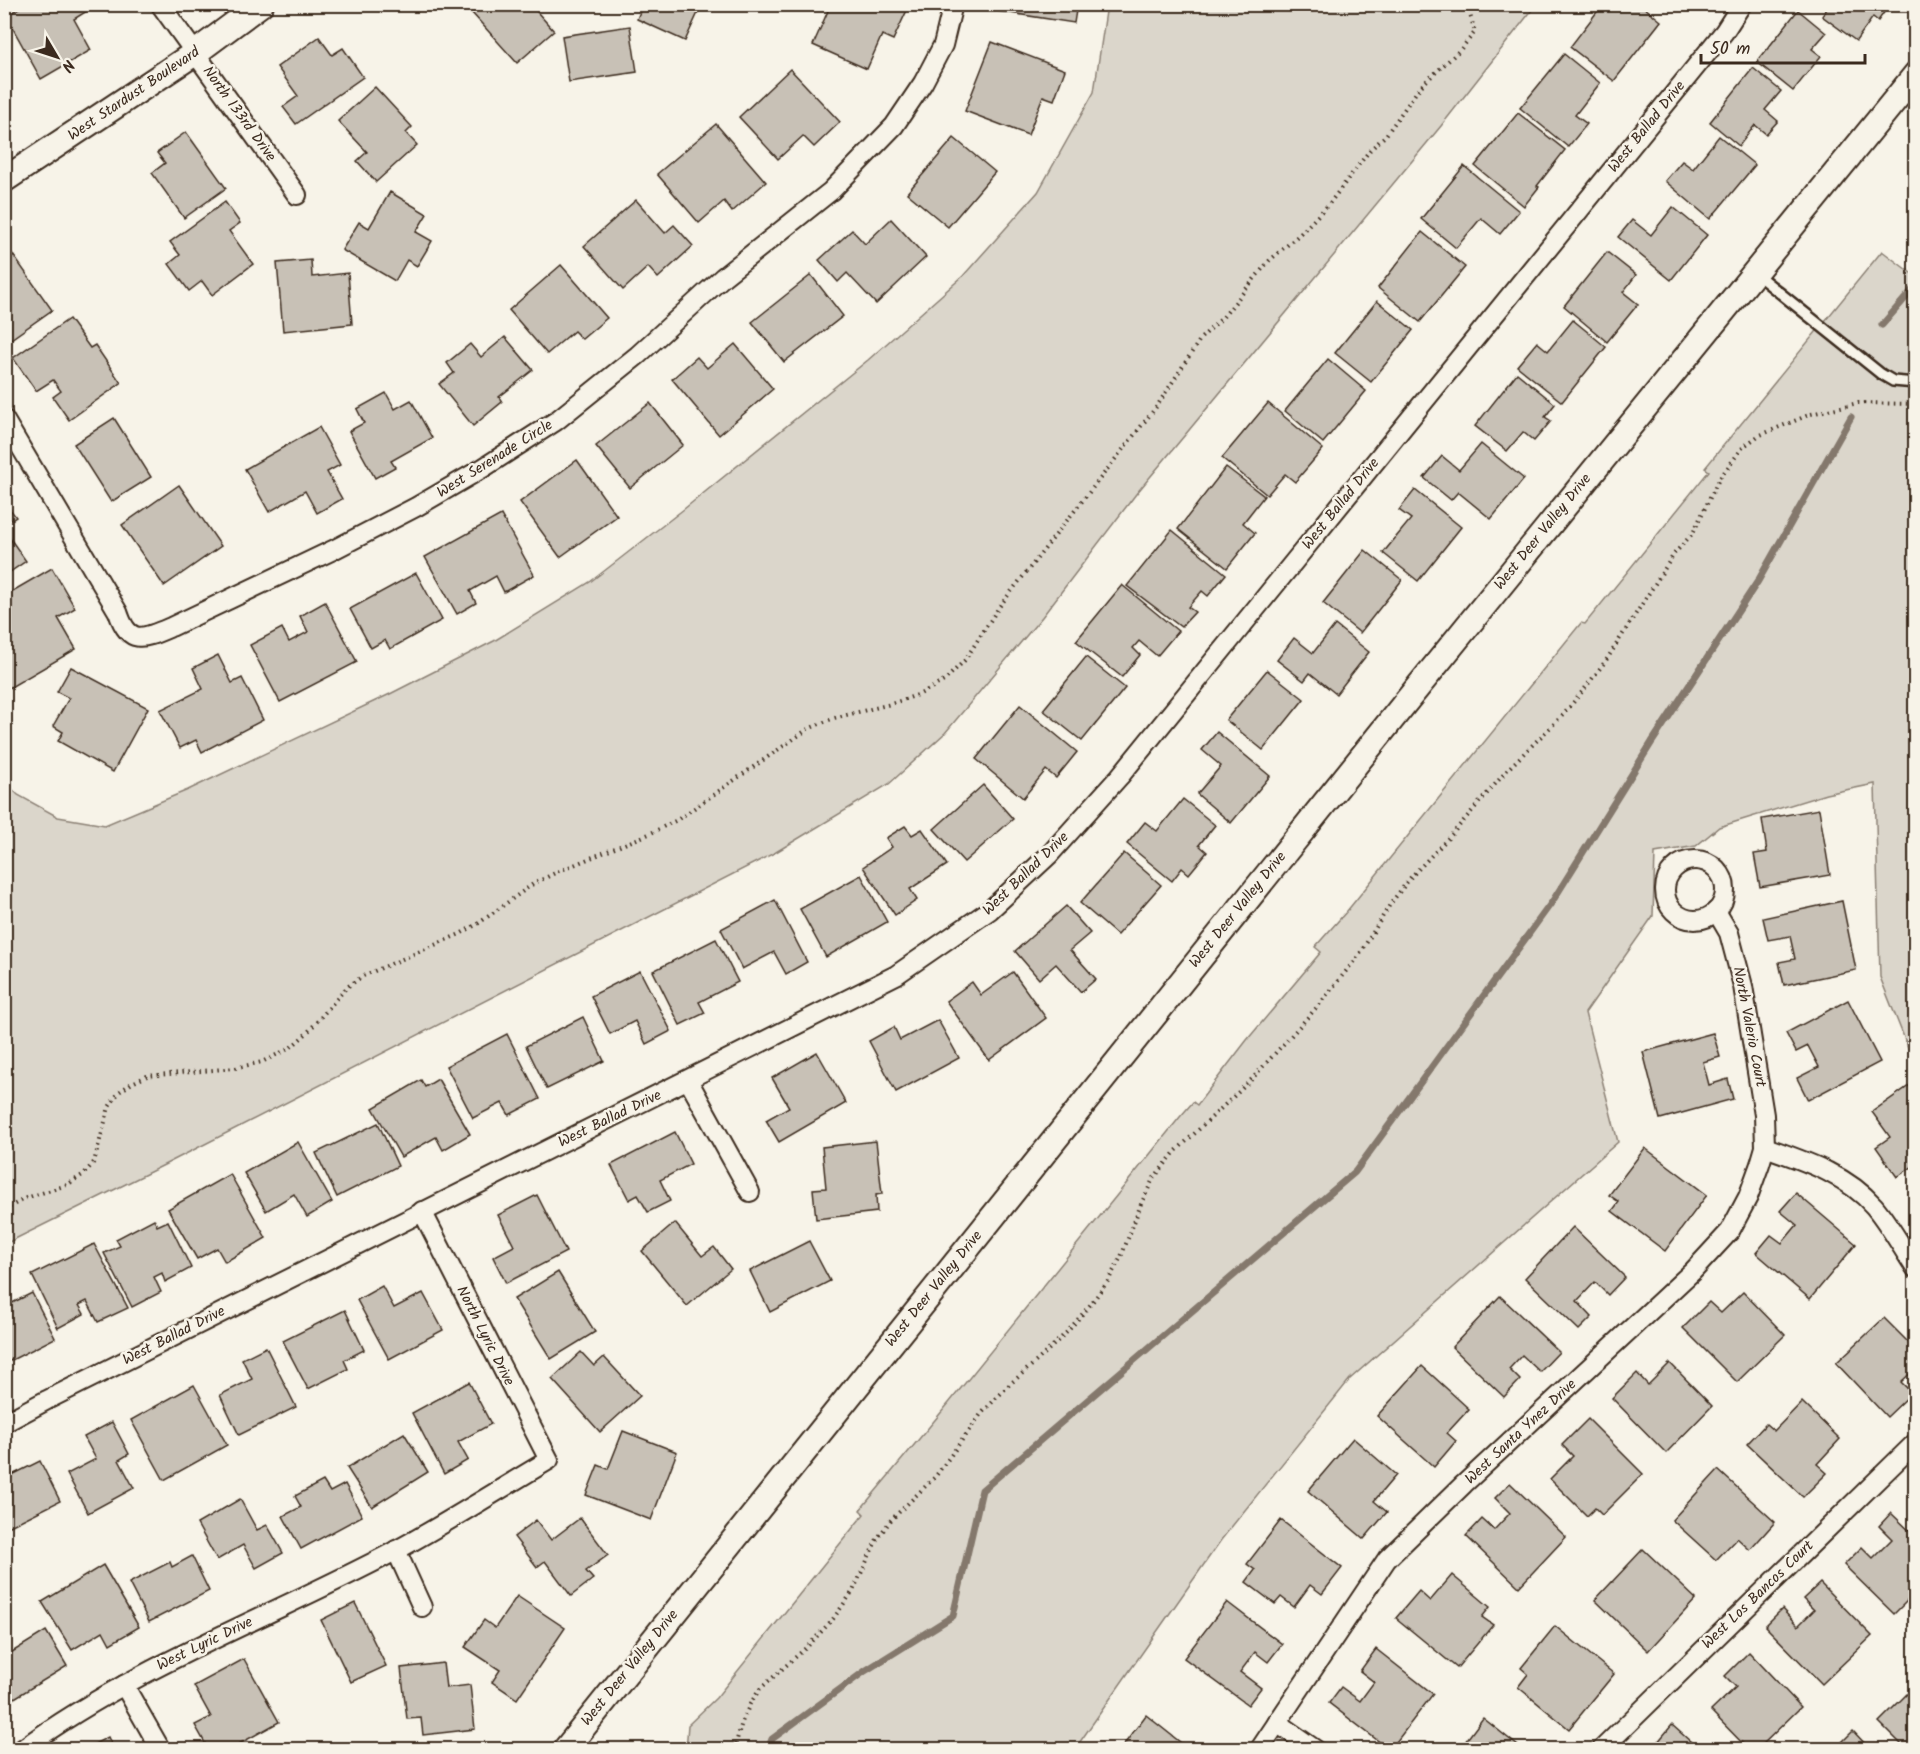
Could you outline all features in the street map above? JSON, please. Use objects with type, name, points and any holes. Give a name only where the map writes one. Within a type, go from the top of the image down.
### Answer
[{"type":"street","name":"North 133rd Drive","points":[[160,4],[297,195]]},
{"type":"street","name":"West Stardust Boulevard","points":[[4,180],[195,53],[261,4]]},
{"type":"street","name":"West Serenade Circle","points":[[4,419],[118,612],[123,629],[133,636],[153,635],[333,550],[416,507],[483,468],[556,421],[638,355],[723,277],[831,191],[894,126],[923,83],[943,45],[953,4]]},
{"type":"street","name":"West Ballad Drive","points":[[4,1423],[422,1211],[896,975],[990,910],[1049,855],[1120,776],[1717,41],[1742,4]]},
{"type":"street","name":"West Deer Valley Drive","points":[[565,1749],[1416,689],[1916,74]]},
{"type":"street","name":"North Valerio Court","points":[[1716,911],[1729,933],[1743,986],[1760,1083],[1765,1147]]},
{"type":"street","points":[[688,1080],[750,1192]]},
{"type":"street","points":[[1765,1147],[1815,1165],[1850,1184],[1874,1206],[1916,1269]]},
{"type":"street","name":"West Santa Ynez Drive","points":[[1259,1749],[1387,1559],[1464,1484],[1694,1271],[1730,1231],[1748,1197],[1765,1147]]},
{"type":"street","name":"North Lyric Drive","points":[[422,1211],[549,1460]]},
{"type":"street","name":"West Los Bancos Court","points":[[1601,1749],[1916,1442]]},
{"type":"street","name":"West Lyric Drive","points":[[21,1749],[56,1724],[124,1684],[396,1550],[549,1460]]},
{"type":"street","points":[[396,1550],[422,1607]]},
{"type":"street","points":[[124,1684],[161,1749]]},
{"type":"street","points":[[1277,1723],[1317,1749]]},
{"type":"lane","points":[[1755,273],[1881,374],[1893,381],[1916,383]]},
{"type":"path","points":[[4,1210],[26,1198],[67,1185],[84,1174],[94,1162],[109,1107],[119,1092],[132,1083],[147,1076],[235,1068],[262,1062],[290,1048],[307,1033],[347,987],[363,976],[460,934],[533,884],[559,870],[650,834],[677,820],[808,729],[834,718],[891,704],[920,694],[944,681],[965,660],[999,608],[1157,406],[1201,338],[1223,317],[1269,261],[1329,204],[1370,150],[1386,135],[1420,87],[1460,50],[1474,32],[1467,4]]},
{"type":"path","points":[[734,1749],[742,1722],[760,1689],[833,1619],[853,1591],[877,1539],[891,1520],[935,1477],[981,1414],[1068,1331],[1108,1281],[1121,1257],[1153,1179],[1175,1152],[1250,1081],[1318,1006],[1359,955],[1411,877],[1454,832],[1510,767],[1563,715],[1586,687],[1607,659],[1674,554],[1693,533],[1719,479],[1743,447],[1758,436],[1811,414],[1858,403],[1916,404]]},
{"type":"shaded area","points":[[1107,5],[1536,5],[1441,126],[1136,494],[1042,617],[945,733],[889,784],[776,852],[5,1244],[5,782],[18,795],[58,817],[105,825],[188,790],[390,694],[494,641],[590,582],[868,360],[963,276],[1038,192],[1094,92]]},
{"type":"shaded area","points":[[1882,251],[1915,276],[1915,1063],[1880,977],[1875,784],[1826,794],[1719,827],[1696,846],[1655,853],[1653,916],[1585,1013],[1618,1142],[1350,1379],[1221,1540],[1075,1749],[686,1750],[688,1725],[716,1698],[864,1514],[860,1510],[1180,1117],[1193,1102],[1197,1105],[1247,1040],[1321,952],[1315,947],[1347,911],[1581,623],[1585,624],[1709,471],[1705,468]]},
{"type":"building","points":[[25,4],[83,4],[87,11],[74,19],[91,50],[41,79],[6,16]]},
{"type":"building","points":[[482,4],[530,4],[554,31],[517,63],[472,13]]},
{"type":"building","points":[[643,4],[702,4],[685,41],[637,19]]},
{"type":"building","points":[[831,4],[899,4],[908,8],[893,40],[882,35],[867,69],[813,45]]},
{"type":"building","points":[[998,4],[1077,4],[1074,23],[997,11]]},
{"type":"building","points":[[1603,4],[1640,4],[1661,21],[1614,81],[1570,47]]},
{"type":"building","points":[[1830,4],[1890,4],[1878,21],[1873,17],[1856,41],[1822,16]]},
{"type":"building","points":[[1798,10],[1826,33],[1812,49],[1821,56],[1793,91],[1757,62]]},
{"type":"building","points":[[630,26],[637,72],[569,82],[562,36]]},
{"type":"building","points":[[319,37],[332,55],[343,48],[363,77],[296,124],[283,107],[298,96],[277,67]]},
{"type":"building","points":[[992,42],[1065,70],[1054,100],[1043,96],[1028,135],[965,111]]},
{"type":"building","points":[[1564,54],[1600,83],[1575,115],[1587,124],[1568,147],[1520,108]]},
{"type":"building","points":[[1753,68],[1781,91],[1765,110],[1778,121],[1766,134],[1755,125],[1739,146],[1710,122]]},
{"type":"building","points":[[790,69],[840,122],[814,147],[803,136],[778,159],[739,117]]},
{"type":"building","points":[[375,87],[412,127],[406,133],[417,145],[376,182],[357,161],[367,152],[338,121]]},
{"type":"building","points":[[1518,113],[1565,150],[1524,206],[1475,166]]},
{"type":"building","points":[[716,124],[766,182],[732,212],[724,201],[699,223],[657,174]]},
{"type":"building","points":[[186,132],[226,188],[184,218],[152,173],[165,163],[157,153]]},
{"type":"building","points":[[1719,136],[1755,165],[1710,219],[1665,181],[1682,161],[1693,169]]},
{"type":"building","points":[[954,138],[995,172],[948,227],[907,193]]},
{"type":"building","points":[[1464,166],[1519,211],[1500,234],[1481,218],[1456,248],[1421,219]]},
{"type":"building","points":[[390,192],[427,214],[416,232],[432,241],[417,266],[407,260],[395,281],[342,250],[359,222],[369,228]]},
{"type":"building","points":[[636,200],[665,233],[674,225],[693,246],[658,278],[648,267],[623,290],[584,246]]},
{"type":"building","points":[[225,202],[240,223],[229,231],[253,264],[212,295],[202,281],[189,291],[169,264],[180,255],[170,242]]},
{"type":"building","points":[[1673,207],[1707,235],[1671,280],[1618,237],[1632,220],[1651,235]]},
{"type":"building","points":[[891,219],[926,257],[876,304],[847,273],[838,282],[819,260],[852,230],[865,244]]},
{"type":"building","points":[[1422,232],[1465,267],[1420,322],[1378,288]]},
{"type":"building","points":[[6,245],[52,310],[11,339],[4,330]]},
{"type":"building","points":[[1607,252],[1636,275],[1623,292],[1638,304],[1607,342],[1564,306]]},
{"type":"building","points":[[311,260],[312,277],[348,273],[352,324],[283,331],[277,263]]},
{"type":"building","points":[[561,265],[607,318],[582,339],[574,331],[547,354],[509,310]]},
{"type":"building","points":[[811,275],[843,316],[784,362],[752,322]]},
{"type":"building","points":[[1377,301],[1413,330],[1371,382],[1335,353]]},
{"type":"building","points":[[69,319],[90,348],[95,345],[121,383],[69,420],[53,397],[61,391],[53,380],[36,391],[13,358]]},
{"type":"building","points":[[1573,320],[1606,347],[1562,402],[1517,366],[1537,342],[1548,351]]},
{"type":"building","points":[[505,337],[533,370],[499,397],[502,402],[473,426],[439,384],[454,373],[447,363],[470,344],[481,357]]},
{"type":"building","points":[[735,344],[773,389],[719,435],[672,379],[697,357],[707,368]]},
{"type":"building","points":[[1328,359],[1366,391],[1323,443],[1285,411]]},
{"type":"building","points":[[1517,373],[1555,404],[1545,417],[1551,421],[1534,441],[1523,432],[1507,451],[1475,426]]},
{"type":"building","points":[[386,393],[395,409],[411,400],[432,438],[391,461],[395,467],[375,478],[349,431],[364,423],[357,409]]},
{"type":"building","points":[[650,403],[683,445],[630,488],[596,446]]},
{"type":"building","points":[[1268,403],[1323,449],[1295,482],[1285,474],[1267,495],[1222,458]]},
{"type":"building","points":[[114,418],[151,477],[111,502],[74,444]]},
{"type":"building","points":[[319,427],[340,465],[327,472],[342,499],[317,513],[305,491],[269,512],[245,469]]},
{"type":"building","points":[[1481,444],[1524,479],[1491,519],[1458,492],[1451,500],[1424,478],[1442,456],[1459,470]]},
{"type":"building","points":[[577,460],[617,516],[560,557],[520,502]]},
{"type":"building","points":[[1226,467],[1264,496],[1243,523],[1255,533],[1227,568],[1178,529]]},
{"type":"building","points":[[179,485],[221,546],[164,586],[122,525]]},
{"type":"building","points":[[1415,490],[1461,527],[1418,581],[1383,553],[1411,519],[1399,510]]},
{"type":"building","points":[[4,501],[16,517],[4,525]]},
{"type":"building","points":[[501,515],[534,575],[504,592],[496,576],[470,591],[476,603],[457,614],[425,557]]},
{"type":"building","points":[[4,530],[26,561],[4,576]]},
{"type":"building","points":[[1172,530],[1226,574],[1208,596],[1202,591],[1188,607],[1195,612],[1181,627],[1127,586]]},
{"type":"building","points":[[1365,550],[1402,580],[1360,633],[1323,603]]},
{"type":"building","points":[[52,568],[75,608],[58,618],[76,649],[4,691],[4,596]]},
{"type":"building","points":[[416,573],[442,620],[390,649],[385,640],[371,648],[350,609]]},
{"type":"building","points":[[1122,585],[1178,631],[1157,656],[1139,641],[1133,648],[1140,655],[1122,677],[1076,641]]},
{"type":"building","points":[[325,602],[357,662],[280,702],[250,645],[282,628],[289,642],[308,632],[300,616]]},
{"type":"building","points":[[1335,625],[1369,652],[1336,694],[1310,673],[1304,681],[1277,660],[1294,638],[1313,653]]},
{"type":"building","points":[[218,655],[232,683],[242,678],[263,720],[202,752],[196,740],[180,748],[160,710],[203,689],[193,668]]},
{"type":"building","points":[[1086,657],[1125,688],[1082,741],[1043,710]]},
{"type":"building","points":[[71,667],[148,708],[113,772],[58,741],[63,732],[53,726],[69,698],[57,692]]},
{"type":"building","points":[[1267,670],[1304,699],[1263,750],[1226,720]]},
{"type":"building","points":[[1020,705],[1077,752],[1056,778],[1046,770],[1023,798],[976,759]]},
{"type":"building","points":[[1217,732],[1270,776],[1231,823],[1197,794],[1221,766],[1202,750]]},
{"type":"building","points":[[983,785],[1013,819],[964,862],[934,829]]},
{"type":"building","points":[[1183,799],[1215,825],[1199,845],[1207,852],[1189,874],[1182,868],[1172,881],[1127,844],[1145,822],[1157,831]]},
{"type":"building","points":[[1819,809],[1830,875],[1760,887],[1754,854],[1767,852],[1762,819]]},
{"type":"building","points":[[905,826],[912,835],[922,829],[947,865],[910,889],[917,900],[895,915],[863,867],[892,847],[886,838]]},
{"type":"building","points":[[1124,853],[1161,885],[1117,935],[1080,903]]},
{"type":"building","points":[[861,875],[887,922],[826,957],[800,909]]},
{"type":"building","points":[[775,900],[807,962],[786,974],[774,952],[742,969],[721,929]]},
{"type":"building","points":[[1842,901],[1856,970],[1784,985],[1779,962],[1795,959],[1790,936],[1768,940],[1763,918]]},
{"type":"building","points":[[1066,906],[1090,933],[1070,950],[1096,979],[1081,992],[1056,964],[1039,979],[1015,951]]},
{"type":"building","points":[[716,939],[738,982],[699,1002],[705,1013],[680,1025],[653,971]]},
{"type":"building","points":[[640,971],[671,1031],[646,1044],[635,1021],[610,1034],[591,996]]},
{"type":"building","points":[[1013,972],[1046,1018],[989,1060],[946,1001],[972,982],[981,995]]},
{"type":"building","points":[[1848,1000],[1880,1062],[1808,1100],[1797,1078],[1819,1067],[1808,1046],[1796,1052],[1786,1033]]},
{"type":"building","points":[[583,1017],[604,1061],[547,1089],[526,1046]]},
{"type":"building","points":[[938,1020],[959,1058],[896,1092],[869,1041],[894,1027],[900,1040]]},
{"type":"building","points":[[1713,1033],[1720,1057],[1703,1062],[1709,1085],[1728,1079],[1733,1099],[1660,1119],[1643,1052]]},
{"type":"building","points":[[507,1034],[540,1099],[509,1115],[502,1103],[473,1118],[446,1066]]},
{"type":"building","points":[[817,1052],[846,1103],[779,1142],[766,1120],[789,1107],[772,1078]]},
{"type":"building","points":[[438,1079],[470,1134],[443,1150],[436,1137],[401,1157],[373,1108],[421,1080],[425,1087]]},
{"type":"building","points":[[1916,1081],[1916,1164],[1897,1177],[1876,1147],[1890,1137],[1872,1112]]},
{"type":"building","points":[[378,1123],[398,1166],[337,1197],[316,1153]]},
{"type":"building","points":[[675,1132],[691,1164],[660,1180],[670,1201],[648,1212],[638,1195],[629,1200],[611,1165]]},
{"type":"building","points":[[876,1141],[882,1194],[876,1195],[877,1212],[816,1219],[813,1189],[826,1188],[822,1147]]},
{"type":"building","points":[[298,1142],[332,1202],[307,1217],[294,1194],[266,1211],[244,1173]]},
{"type":"building","points":[[1645,1148],[1707,1195],[1665,1251],[1612,1211],[1619,1202],[1609,1195]]},
{"type":"building","points":[[230,1174],[266,1238],[225,1262],[217,1248],[197,1259],[168,1209]]},
{"type":"building","points":[[1796,1193],[1856,1244],[1810,1299],[1756,1253],[1771,1235],[1782,1243],[1797,1225],[1780,1211]]},
{"type":"building","points":[[537,1195],[566,1252],[506,1283],[493,1257],[514,1246],[498,1215]]},
{"type":"building","points":[[154,1219],[157,1226],[168,1221],[191,1268],[165,1282],[162,1273],[154,1277],[161,1292],[132,1307],[104,1253],[120,1246],[116,1239]]},
{"type":"building","points":[[675,1223],[702,1256],[714,1247],[731,1269],[687,1306],[642,1251]]},
{"type":"building","points":[[1573,1227],[1625,1277],[1608,1295],[1595,1282],[1577,1301],[1592,1317],[1579,1330],[1525,1278]]},
{"type":"building","points":[[809,1241],[830,1281],[770,1312],[750,1271]]},
{"type":"building","points":[[94,1244],[128,1308],[98,1322],[87,1301],[79,1305],[84,1314],[58,1328],[32,1275]]},
{"type":"building","points":[[558,1272],[595,1332],[551,1359],[514,1299]]},
{"type":"building","points":[[382,1286],[394,1308],[423,1293],[443,1330],[389,1359],[357,1300]]},
{"type":"building","points":[[1743,1292],[1785,1335],[1737,1382],[1683,1328],[1709,1302],[1721,1313]]},
{"type":"building","points":[[32,1293],[55,1338],[4,1364],[4,1307]]},
{"type":"building","points":[[1500,1296],[1559,1352],[1540,1372],[1522,1355],[1509,1369],[1520,1380],[1504,1397],[1452,1347]]},
{"type":"building","points":[[345,1310],[364,1350],[344,1360],[348,1369],[308,1389],[283,1341]]},
{"type":"building","points":[[1884,1318],[1916,1350],[1916,1368],[1901,1382],[1912,1393],[1887,1417],[1836,1363]]},
{"type":"building","points":[[266,1347],[296,1407],[239,1435],[220,1395],[252,1379],[242,1359]]},
{"type":"building","points":[[581,1352],[594,1366],[604,1357],[640,1396],[600,1432],[552,1379]]},
{"type":"building","points":[[1670,1363],[1712,1406],[1666,1453],[1612,1398],[1637,1373],[1648,1385]]},
{"type":"building","points":[[1422,1366],[1469,1409],[1447,1433],[1456,1441],[1434,1467],[1377,1416]]},
{"type":"building","points":[[469,1382],[491,1424],[458,1442],[468,1460],[444,1474],[412,1413]]},
{"type":"building","points":[[194,1385],[227,1445],[164,1480],[131,1420]]},
{"type":"building","points":[[1802,1402],[1840,1439],[1817,1464],[1827,1473],[1803,1497],[1747,1444],[1766,1424],[1774,1431]]},
{"type":"building","points":[[1588,1419],[1643,1474],[1602,1515],[1595,1508],[1587,1516],[1550,1479],[1573,1456],[1562,1445]]},
{"type":"building","points":[[112,1422],[129,1454],[119,1460],[134,1488],[88,1513],[67,1474],[96,1459],[84,1437]]},
{"type":"building","points":[[623,1431],[677,1452],[651,1520],[586,1495],[598,1465],[608,1469]]},
{"type":"building","points":[[404,1433],[428,1472],[372,1507],[347,1468]]},
{"type":"building","points":[[1353,1438],[1396,1475],[1374,1501],[1387,1512],[1364,1539],[1308,1491]]},
{"type":"building","points":[[40,1461],[60,1501],[4,1529],[4,1479]]},
{"type":"building","points":[[1718,1470],[1775,1522],[1750,1550],[1737,1538],[1716,1560],[1672,1520]]},
{"type":"building","points":[[323,1481],[330,1492],[345,1484],[362,1516],[301,1549],[283,1516],[301,1507],[295,1496]]},
{"type":"building","points":[[1510,1483],[1566,1537],[1519,1587],[1466,1536],[1482,1519],[1494,1530],[1510,1513],[1495,1498]]},
{"type":"building","points":[[240,1499],[257,1530],[267,1525],[283,1553],[256,1568],[243,1545],[217,1560],[197,1524]]},
{"type":"building","points":[[1891,1513],[1916,1537],[1916,1592],[1894,1614],[1844,1565],[1862,1547],[1873,1558],[1892,1539],[1879,1526]]},
{"type":"building","points":[[580,1518],[608,1555],[586,1571],[593,1579],[571,1596],[545,1561],[537,1567],[514,1537],[536,1520],[551,1540]]},
{"type":"building","points":[[1281,1520],[1342,1568],[1322,1594],[1310,1585],[1294,1607],[1281,1597],[1275,1604],[1246,1582],[1255,1570],[1247,1564]]},
{"type":"building","points":[[1643,1549],[1696,1599],[1648,1651],[1595,1600]]},
{"type":"building","points":[[192,1556],[209,1591],[149,1622],[129,1583],[170,1562],[172,1567]]},
{"type":"building","points":[[103,1565],[139,1627],[110,1644],[103,1631],[72,1650],[42,1602]]},
{"type":"building","points":[[1452,1575],[1490,1607],[1482,1617],[1493,1625],[1457,1668],[1396,1618],[1419,1591],[1430,1601]]},
{"type":"building","points":[[1820,1583],[1872,1636],[1822,1684],[1765,1626],[1782,1609],[1798,1626],[1814,1610],[1803,1599]]},
{"type":"building","points":[[517,1596],[565,1628],[517,1699],[492,1682],[500,1670],[465,1647],[484,1620],[495,1628]]},
{"type":"building","points":[[1227,1602],[1282,1644],[1268,1662],[1255,1652],[1240,1672],[1261,1688],[1248,1705],[1184,1658]]},
{"type":"building","points":[[355,1603],[386,1666],[351,1682],[321,1620]]},
{"type":"building","points":[[1555,1626],[1614,1674],[1569,1729],[1518,1687],[1528,1674],[1521,1668]]},
{"type":"building","points":[[46,1631],[67,1666],[8,1702],[4,1697],[4,1657]]},
{"type":"building","points":[[1376,1649],[1433,1694],[1390,1750],[1329,1703],[1341,1687],[1360,1701],[1374,1682],[1360,1671]]},
{"type":"building","points":[[1749,1652],[1801,1707],[1757,1750],[1749,1750],[1711,1711],[1736,1687],[1725,1676]]},
{"type":"building","points":[[244,1659],[279,1722],[228,1750],[209,1750],[195,1725],[211,1717],[194,1686]]},
{"type":"building","points":[[443,1663],[446,1688],[470,1685],[475,1729],[423,1735],[421,1718],[407,1719],[401,1668]]},
{"type":"building","points":[[1916,1685],[1916,1750],[1907,1750],[1879,1722]]},
{"type":"building","points":[[1146,1715],[1190,1750],[1120,1750]]},
{"type":"building","points":[[1483,1718],[1523,1750],[1459,1750]]},
{"type":"building","points":[[1672,1725],[1700,1750],[1665,1750],[1657,1743]]},
{"type":"building","points":[[1853,1731],[1871,1750],[1834,1750]]},
{"type":"building","points":[[108,1737],[114,1750],[83,1750]]},
{"type":"waterway","points":[[1882,325],[1916,286]]},
{"type":"waterway","points":[[768,1750],[772,1739],[865,1671],[953,1616],[982,1490],[1355,1172],[1552,902],[1652,742],[1758,581],[1851,417]]}]
